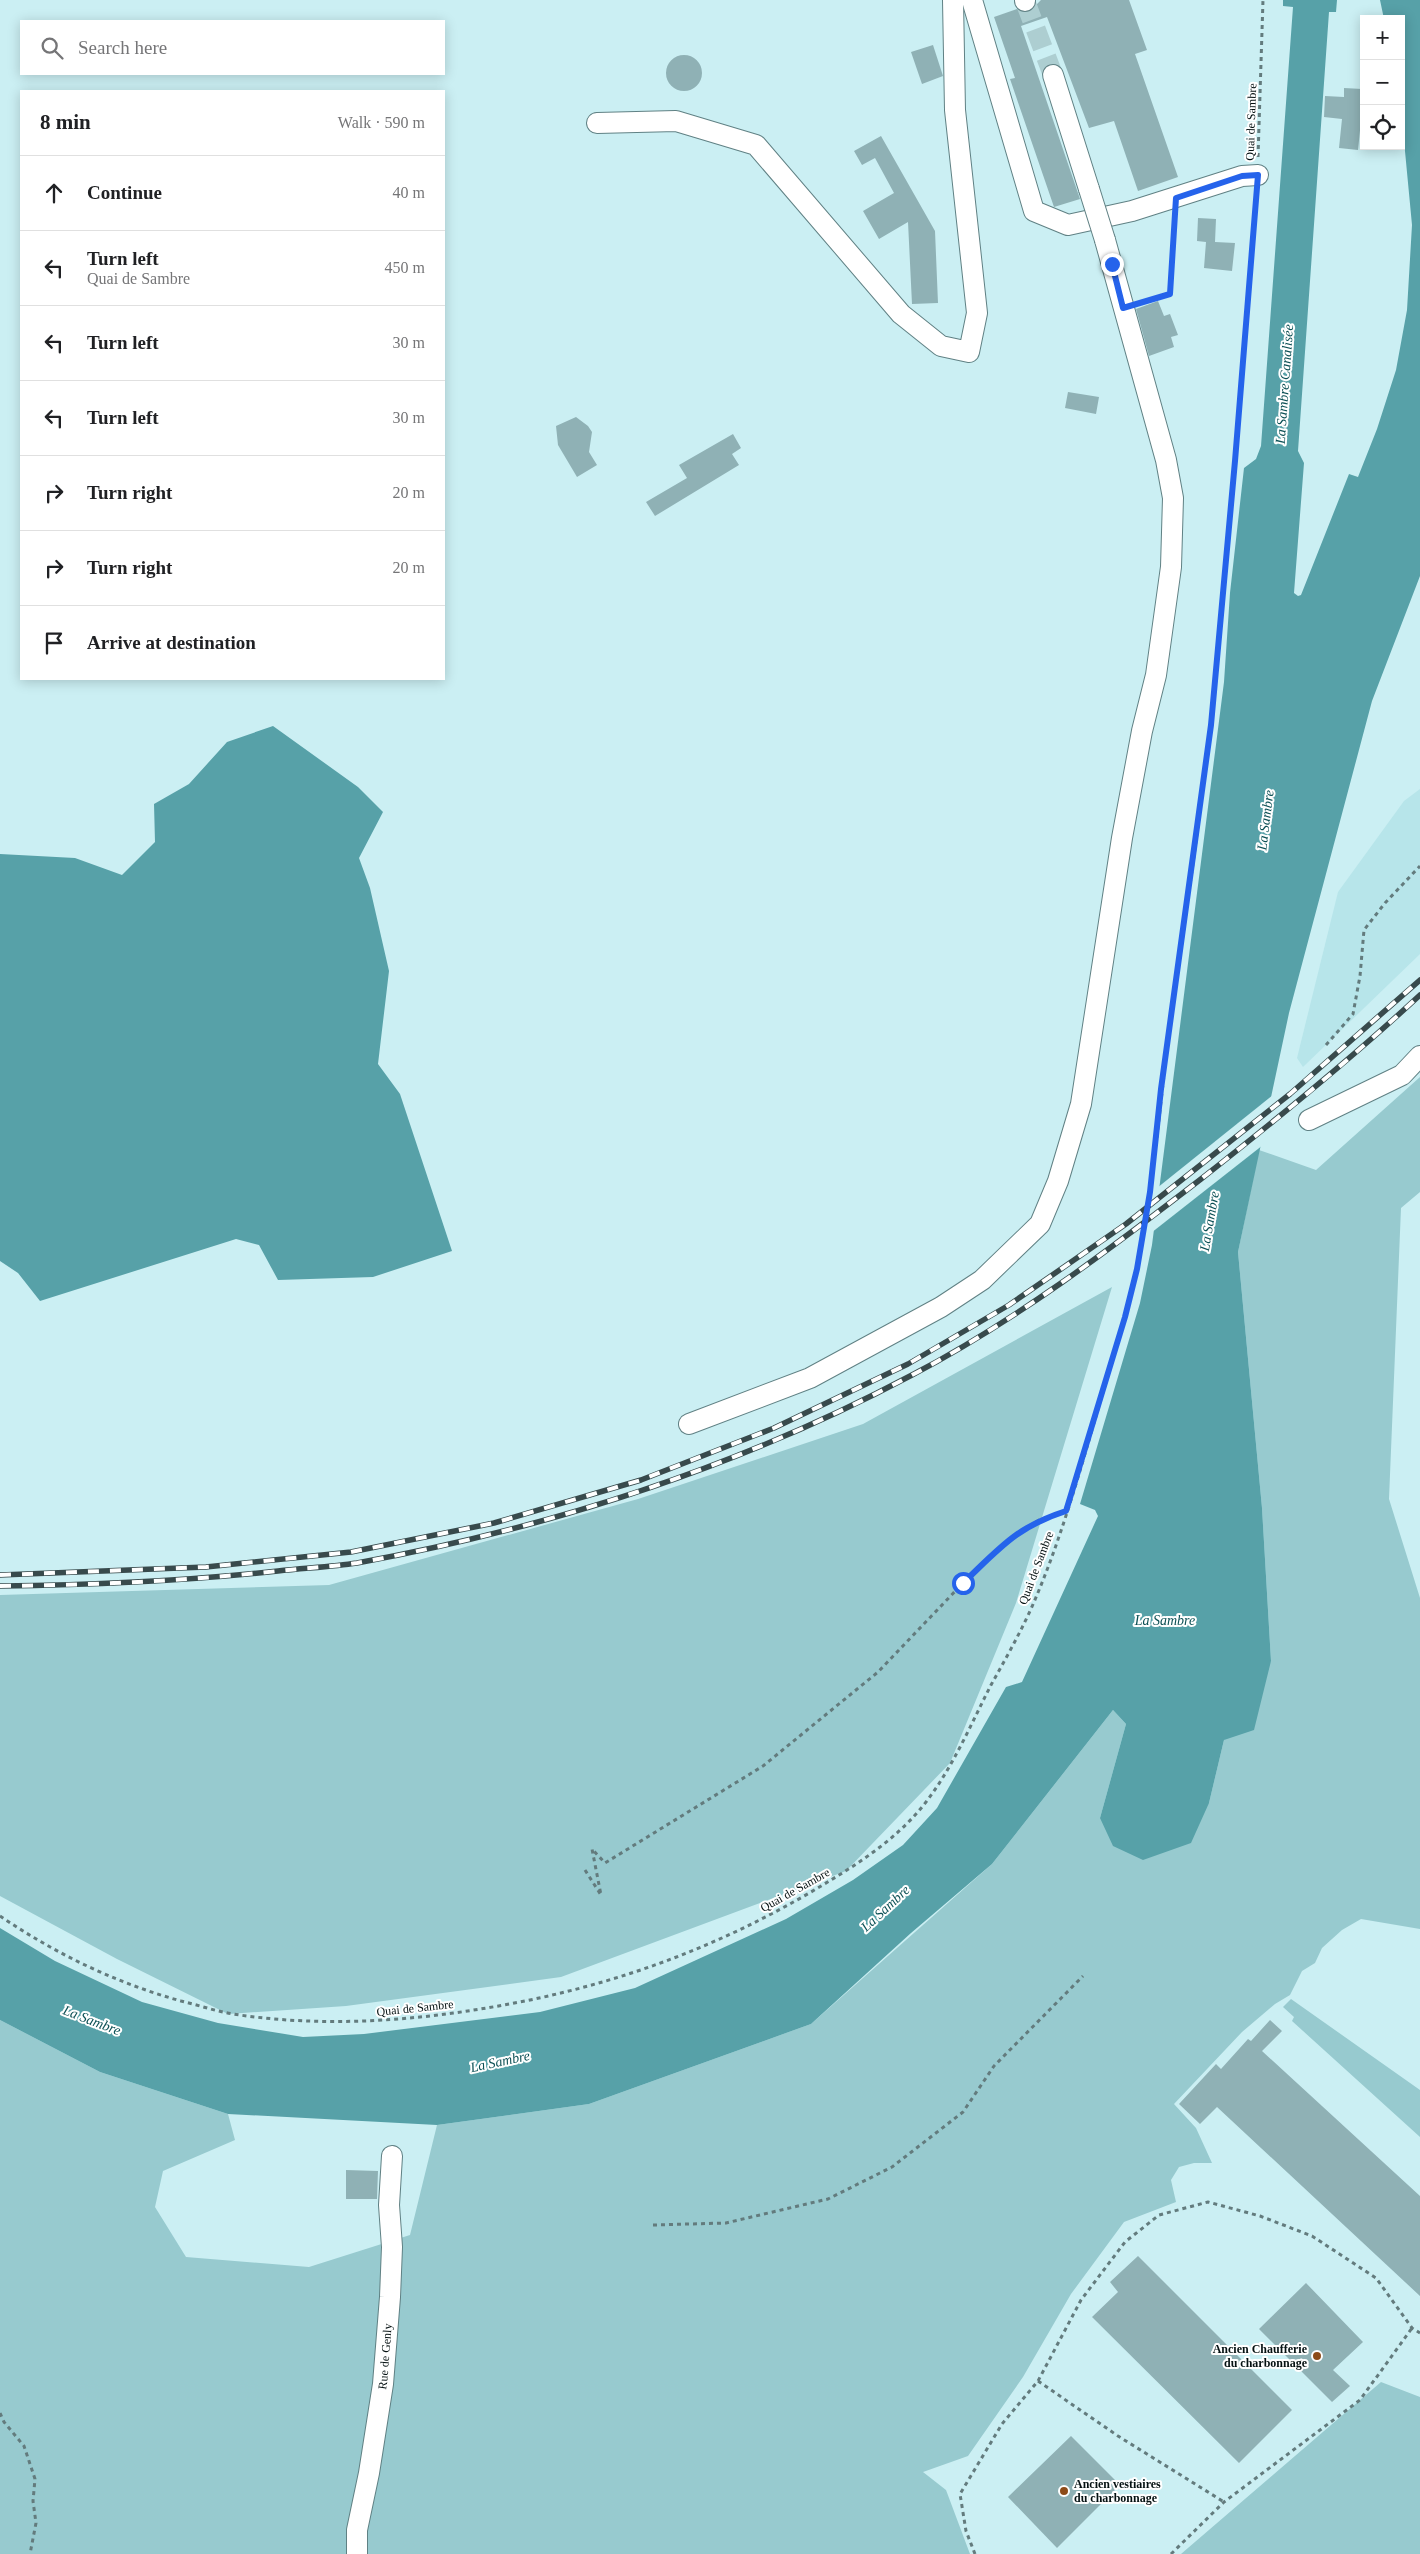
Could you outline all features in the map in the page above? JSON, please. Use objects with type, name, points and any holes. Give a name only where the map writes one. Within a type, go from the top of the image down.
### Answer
[{"type":"street","points":[[597,123],[676,120],[756,145],[901,314],[941,346],[968,352],[977,313],[955,110],[953,0]]},
{"type":"street","points":[[972,0],[1034,211],[1068,225],[1132,211],[1242,176],[1258,175]]},
{"type":"street","points":[[689,1424],[810,1378],[941,1307],[982,1280],[1040,1224],[1058,1181],[1081,1104],[1122,838],[1142,732],[1156,675],[1171,567],[1173,498],[1166,460],[1105,240],[1053,75]]},
{"type":"street","points":[[1309,1120],[1402,1076],[1420,1056]]},
{"type":"street","name":"Rue de Genly","points":[[357,2554],[357,2530],[376,2434],[388,2326],[391,2264],[389,2204],[392,2156]]},
{"type":"path","name":"Quai de Sambre","points":[[0,1916],[60,1953],[103,1974],[144,1991],[228,2014],[296,2020],[364,2021],[438,2016],[570,1992],[633,1974],[706,1946],[779,1911],[846,1871],[896,1835],[927,1800],[950,1763],[1031,1610],[1051,1560],[1125,1317],[1137,1269],[1150,1192],[1161,1089],[1211,725],[1258,175],[1263,0]]},
{"type":"path","points":[[1123,308],[1170,294],[1176,198]]},
{"type":"path","points":[[1326,1045],[1353,1014],[1360,976],[1364,930],[1385,903],[1420,866]]},
{"type":"path","points":[[585,1870],[601,1895],[592,1849],[605,1863],[763,1766],[878,1672],[963,1583],[1012,1536],[1038,1520],[1066,1511]]},
{"type":"path","points":[[653,2225],[726,2223],[828,2199],[892,2167],[963,2112],[994,2066],[1083,1976]]},
{"type":"path","points":[[975,2554],[966,2531],[960,2494],[1002,2424],[1038,2381],[1081,2300],[1126,2242],[1158,2215],[1208,2202],[1260,2216],[1312,2236],[1376,2278],[1412,2328],[1420,2333]]},
{"type":"path","points":[[1171,2554],[1224,2502],[1360,2400],[1412,2328]]},
{"type":"path","points":[[1038,2381],[1118,2436],[1224,2502]]},
{"type":"path","points":[[0,2413],[4,2422],[24,2446],[35,2479],[33,2501],[36,2523],[30,2554]]},
{"type":"shaded area","points":[[1420,789],[1420,954],[1303,1067],[1297,1058],[1338,892],[1404,801]]},
{"type":"shaded area","points":[[1420,1077],[1420,1192],[1401,1208],[1389,1499],[1420,1598],[1420,1929],[1361,1919],[1342,1930],[1322,1948],[1315,1963],[1302,1971],[1290,1995],[1275,2004],[1242,2032],[1174,2104],[1196,2128],[1212,2163],[1194,2163],[1179,2167],[1171,2180],[1176,2202],[1124,2222],[1071,2294],[1023,2377],[968,2456],[923,2472],[946,2490],[970,2554],[0,2554],[0,2020],[100,2072],[228,2114],[235,2140],[163,2171],[155,2207],[186,2257],[309,2267],[410,2235],[437,2125],[589,2104],[811,2024],[992,1864],[1113,1710],[1126,1724],[1100,1818],[1209,1803],[1224,1740],[1271,1661],[1262,1508],[1238,1252],[1259,1150],[1316,1170]]},
{"type":"shaded area","points":[[1112,1287],[1016,1603],[950,1763],[846,1871],[561,1977],[346,2006],[228,2014],[117,1959],[0,1896],[0,1595],[329,1585],[638,1499],[863,1424]]},
{"type":"shaded area","points":[[1291,1999],[1420,2090],[1420,2137],[1292,2021],[1294,2017],[1283,2007]]},
{"type":"shaded area","points":[[1381,2382],[1420,2397],[1420,2554],[1181,2554]]},
{"type":"water","name":"La Sambre","points":[[1283,0],[1337,0],[1336,12],[1329,12],[1298,451],[1304,463],[1294,593],[1298,596],[1301,595],[1349,474],[1358,477],[1377,429],[1396,370],[1407,310],[1412,225],[1405,150],[1405,15],[1383,15],[1380,0],[1420,0],[1420,576],[1372,701],[1289,1013],[1238,1252],[1262,1508],[1271,1661],[1254,1730],[1224,1740],[1209,1803],[1191,1843],[1143,1860],[1113,1846],[1100,1818],[1126,1724],[1113,1710],[992,1864],[911,1933],[811,2024],[589,2104],[437,2125],[228,2114],[100,2072],[0,2020],[0,1928],[55,1961],[142,2002],[218,2023],[303,2037],[364,2034],[540,2012],[635,1988],[786,1919],[853,1880],[903,1845],[937,1808],[1006,1687],[1022,1682],[1098,1516],[1095,1510],[1080,1504],[1140,1303],[1152,1245],[1224,682],[1230,593],[1244,468],[1256,459],[1261,446],[1293,7],[1283,6]]},
{"type":"water","points":[[273,726],[358,787],[383,812],[359,858],[370,888],[389,971],[378,1064],[400,1094],[452,1251],[373,1277],[278,1280],[259,1245],[236,1239],[40,1301],[18,1273],[0,1261],[0,854],[75,858],[122,875],[155,842],[154,804],[189,784],[227,742]]},
{"type":"pier","points":[[1273,1095],[1263,1145],[1151,1233],[1157,1188]]},
{"type":"building","points":[[1041,0],[1129,0],[1147,50],[1135,54],[1178,177],[1138,191],[1114,121],[1089,128],[1047,17],[1021,26],[1080,199],[1054,207],[1010,79],[1015,78],[994,17],[1017,9],[1025,13],[1030,11]]},
{"type":"building","points":[[933,45],[943,76],[922,84],[911,52]]},
{"type":"building","points":[[684,55],[691,56],[697,60],[701,66],[701,80],[697,86],[691,90],[684,91],[677,90],[671,86],[667,80],[666,73],[667,66],[671,60],[677,56]]},
{"type":"building","points":[[1344,88],[1360,89],[1358,150],[1339,148],[1342,119],[1324,117],[1325,96],[1344,97]]},
{"type":"building","points":[[881,136],[935,231],[938,303],[912,304],[908,222],[879,239],[863,211],[894,193],[875,158],[862,165],[854,151]]},
{"type":"building","points":[[1198,218],[1216,219],[1215,242],[1235,243],[1232,271],[1204,268],[1206,242],[1197,241]]},
{"type":"building","points":[[1158,301],[1164,316],[1170,314],[1178,335],[1171,337],[1174,347],[1149,356],[1136,309]]},
{"type":"building","points":[[1068,392],[1099,397],[1096,414],[1065,408]]},
{"type":"building","points":[[576,417],[588,426],[592,432],[589,452],[597,465],[577,477],[558,445],[556,426]]},
{"type":"building","points":[[733,434],[741,448],[732,454],[739,465],[655,516],[646,502],[687,478],[679,465]]},
{"type":"building","points":[[1270,2020],[1282,2031],[1262,2051],[1420,2196],[1420,2296],[1217,2107],[1200,2124],[1179,2104],[1216,2064],[1221,2069],[1248,2039],[1251,2041]]},
{"type":"building","points":[[346,2170],[378,2171],[377,2199],[346,2199]]},
{"type":"building","points":[[1138,2256],[1292,2410],[1239,2463],[1092,2317],[1118,2292],[1110,2282]]},
{"type":"building","name":"Ancien Chaufferie du charbonnage","points":[[1306,2283],[1363,2342],[1333,2370],[1350,2386],[1332,2402],[1259,2329]]},
{"type":"building","name":"Ancien vestiaires du charbonnage","points":[[1071,2436],[1120,2485],[1057,2548],[1008,2497]]},
{"type":"tunnel","points":[[1025,1],[1053,75]]},
{"type":"railway","points":[[0,1575],[206,1567],[351,1552],[494,1523],[641,1480],[774,1428],[908,1364],[1009,1305],[1126,1224],[1290,1094],[1420,980]]},
{"type":"railway","points":[[0,1586],[174,1580],[357,1563],[429,1549],[571,1512],[711,1466],[779,1438],[846,1408],[912,1375],[988,1332],[1061,1283],[1201,1179],[1340,1066],[1420,995]]},
{"type":"place","name":"Ancien Chaufferie du charbonnage","points":[[1317,2356]]},
{"type":"place","name":"Ancien vestiaires du charbonnage","points":[[1064,2491]]},
{"type":"route","points":[[963,1583],[1012,1536],[1038,1520],[1066,1511],[1088,1445],[1137,1269],[1150,1192],[1161,1089],[1211,725],[1258,175],[1242,176],[1176,198],[1170,294],[1123,308],[1112,264]]},
{"type":"water label","name":"La Sambre Canalisée","points":[[1284,384]]}]
